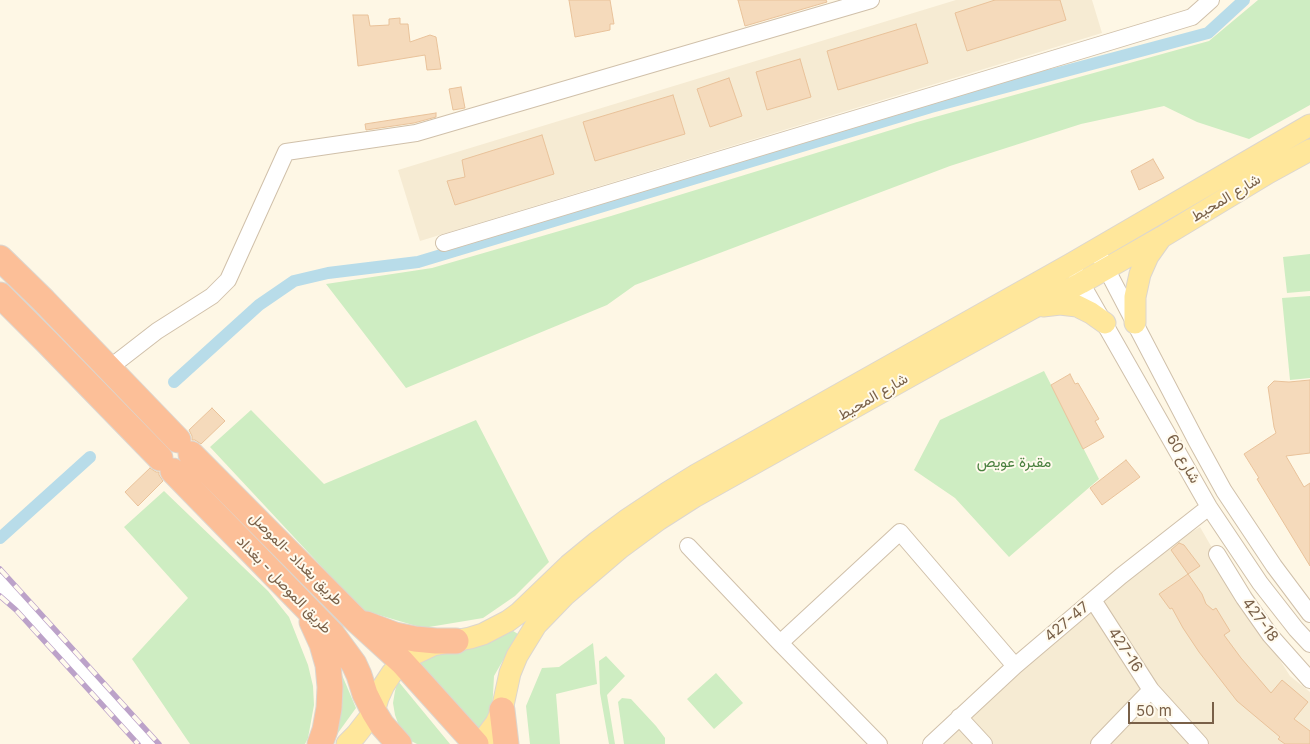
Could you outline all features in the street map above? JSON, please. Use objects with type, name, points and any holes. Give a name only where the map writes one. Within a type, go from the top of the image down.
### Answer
[{"type":"highway","name":"طريق بغداد -الموصل","points":[[0,258],[356,620],[402,662],[477,744]]},
{"type":"highway","name":"طريق الموصل - بغداد","points":[[0,296],[48,342],[332,634],[348,655],[359,675],[365,694],[374,712],[382,725],[399,744]]},
{"type":"highway","points":[[25,321],[32,316],[44,301]]},
{"type":"highway","points":[[48,342],[53,332],[66,323]]},
{"type":"highway","points":[[288,590],[314,624],[328,665],[329,708],[320,744]]},
{"type":"highway","points":[[356,620],[382,630],[415,639],[456,640]]},
{"type":"highway","points":[[502,710],[506,744]]},
{"type":"main road","name":"شارع المحيط","points":[[477,744],[488,735],[496,723],[502,710],[510,673],[517,656],[536,625],[565,595],[620,548],[694,497],[901,371],[1070,264],[1310,125]]},
{"type":"main road","name":"شارع المحيط","points":[[901,371],[1081,283],[1310,150]]},
{"type":"main road","points":[[1135,323],[1135,297],[1140,274],[1148,256],[1162,237]]},
{"type":"main road","points":[[1033,308],[1060,304],[1077,306],[1092,313],[1105,323]]},
{"type":"main road","name":"شارع المحيط","points":[[347,744],[374,712],[384,685],[392,673],[412,655],[427,647],[483,634],[508,621],[597,542],[667,493],[696,475],[880,383]]},
{"type":"street","points":[[108,369],[157,331],[212,296],[228,280],[286,152],[416,133],[871,0]]},
{"type":"street","points":[[444,243],[1192,17],[1211,0]]},
{"type":"street","name":"شارع 60","points":[[1096,249],[1224,491],[1274,566],[1310,614]]},
{"type":"street","name":"شارع 60","points":[[1070,264],[1209,507],[1260,583],[1310,644]]},
{"type":"street","name":"427-47","points":[[931,744],[1015,666],[1121,576],[1209,507]]},
{"type":"street","points":[[780,643],[900,532],[1015,666]]},
{"type":"street","points":[[688,546],[879,744]]},
{"type":"street","name":"427-18","points":[[1217,554],[1270,635],[1310,680]]},
{"type":"street","points":[[0,582],[149,744]]},
{"type":"street","name":"427-16","points":[[1093,600],[1151,690],[1200,744]]},
{"type":"street","points":[[1294,662],[1296,628]]},
{"type":"street","points":[[1099,744],[1151,690]]},
{"type":"street","points":[[959,717],[984,744]]},
{"type":"shaded area","points":[[956,0],[1092,0],[1102,33],[420,241],[398,170]]},
{"type":"shaded area","points":[[1200,527],[1242,600],[1290,676],[1310,692],[1310,744],[931,744],[1134,566]]},
{"type":"green space","points":[[1258,0],[1310,0],[1310,105],[1249,139],[1197,122],[1164,106],[1081,124],[950,166],[635,285],[607,305],[406,388],[326,284],[432,268],[611,216],[917,122],[1209,41]]},
{"type":"green space","points":[[1310,254],[1310,291],[1287,293],[1283,257]]},
{"type":"green space","points":[[1310,296],[1310,378],[1290,380],[1282,298]]},
{"type":"green space","name":"مقبرة عويص","points":[[1044,371],[1099,479],[1009,557],[955,498],[914,470],[940,420]]},
{"type":"green space","points":[[251,410],[324,484],[476,420],[549,562],[515,596],[483,618],[423,628],[362,610],[210,447]]},
{"type":"green space","points":[[164,491],[268,591],[289,617],[308,665],[313,686],[314,705],[308,738],[305,744],[190,744],[132,659],[188,598],[124,527]]},
{"type":"green space","points":[[510,629],[518,634],[494,676],[492,713],[483,733],[414,662]]},
{"type":"green space","points":[[593,643],[597,684],[556,694],[560,744],[530,744],[526,706],[542,668],[559,667]]},
{"type":"green space","points":[[606,656],[625,676],[607,695],[615,744],[609,744],[600,693],[599,661]]},
{"type":"green space","points":[[339,668],[356,708],[335,737]]},
{"type":"green space","points":[[716,673],[743,703],[714,729],[687,699]]},
{"type":"green space","points":[[398,681],[450,744],[417,744],[411,741],[404,733],[399,726],[393,703]]},
{"type":"green space","points":[[622,698],[631,699],[656,726],[665,738],[665,744],[624,744],[618,702]]},
{"type":"building","points":[[569,0],[610,0],[614,24],[610,24],[610,30],[575,37]]},
{"type":"building","points":[[738,0],[826,0],[827,2],[745,26]]},
{"type":"building","points":[[995,0],[1060,0],[1066,20],[967,51],[955,13]]},
{"type":"building","points":[[353,15],[368,15],[370,26],[389,25],[389,19],[400,18],[400,24],[408,24],[410,42],[430,35],[436,37],[441,69],[427,70],[425,55],[358,66]]},
{"type":"building","points":[[916,24],[928,63],[838,90],[827,51]]},
{"type":"building","points":[[800,59],[811,97],[767,110],[756,72]]},
{"type":"building","points":[[729,78],[742,116],[710,127],[697,89]]},
{"type":"building","points":[[461,87],[465,108],[453,110],[449,89]]},
{"type":"building","points":[[673,95],[685,134],[595,161],[583,122]]},
{"type":"building","points":[[436,113],[436,117],[414,123],[366,130],[365,124]]},
{"type":"building","points":[[542,135],[554,174],[455,205],[447,181],[465,177],[462,160]]},
{"type":"building","points":[[1153,159],[1164,178],[1139,190],[1131,171]]},
{"type":"building","points":[[1070,374],[1075,384],[1078,383],[1099,419],[1095,421],[1104,437],[1083,449],[1051,385]]},
{"type":"building","points":[[1310,380],[1310,453],[1286,456],[1304,487],[1310,483],[1310,566],[1244,454],[1276,433],[1268,387],[1274,381]]},
{"type":"building","points":[[212,408],[225,421],[201,444],[192,440],[189,430]]},
{"type":"building","points":[[1126,460],[1140,477],[1102,505],[1090,488]]},
{"type":"building","points":[[150,468],[159,472],[163,481],[138,506],[125,492]]},
{"type":"building","points":[[1179,543],[1184,545],[1200,566],[1188,574],[1171,550]]},
{"type":"building","points":[[1188,574],[1202,594],[1206,604],[1213,610],[1216,608],[1230,631],[1224,635],[1271,693],[1282,680],[1308,702],[1294,719],[1310,731],[1310,744],[1285,744],[1278,739],[1280,737],[1237,701],[1199,652],[1172,608],[1170,609],[1159,594]]},
{"type":"waterway","points":[[174,382],[259,305],[294,281],[328,273],[418,262],[931,107],[1208,33],[1244,0]]},
{"type":"waterway","points":[[0,538],[90,457]]},
{"type":"railway","points":[[0,569],[159,744]]},
{"type":"railway","points":[[0,596],[16,610],[138,744]]}]
